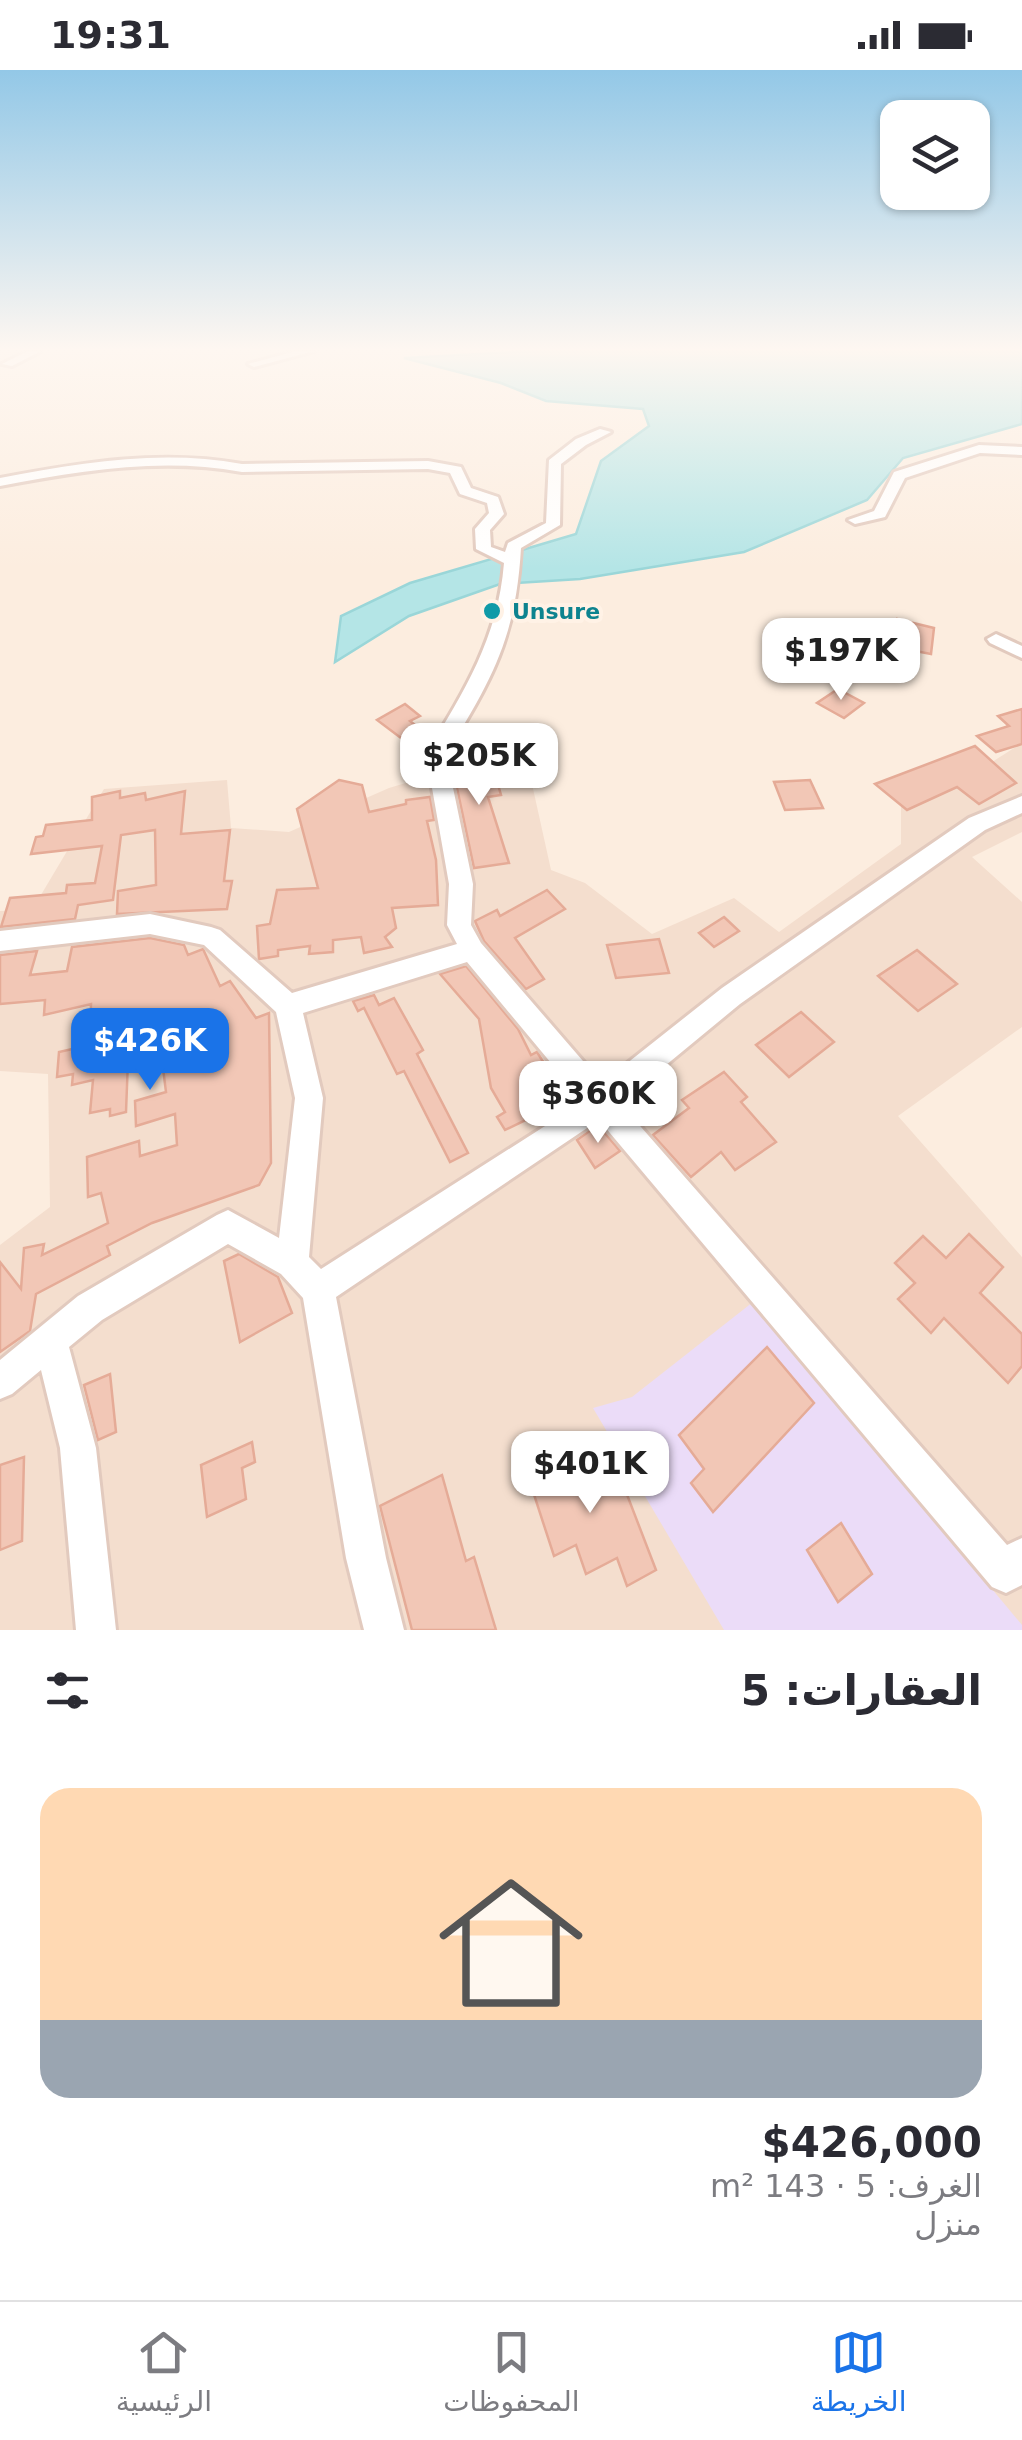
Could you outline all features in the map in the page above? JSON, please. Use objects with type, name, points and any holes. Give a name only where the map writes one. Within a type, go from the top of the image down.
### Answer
[{"type":"street","points":[[0,482],[75,468],[181,460],[213,461],[242,468],[428,465],[456,470],[465,491],[493,500],[498,514],[482,528],[484,549],[512,553],[553,525],[554,464],[581,442],[605,432]]},
{"type":"street","points":[[855,520],[880,514],[899,475],[978,449],[1022,451]]},
{"type":"street","points":[[512,553],[512,594],[494,662],[436,754],[461,884],[460,925],[472,950],[1006,1572],[1022,1558]]},
{"type":"street","points":[[996,638],[1022,653]]},
{"type":"street","points":[[318,1290],[566,1129],[731,996],[978,824],[1022,804]]},
{"type":"street","points":[[0,941],[150,924],[211,937],[288,1006],[308,1098],[292,1263]]},
{"type":"street","points":[[288,1006],[472,950]]},
{"type":"street","points":[[0,1382],[90,1308],[228,1226],[292,1263],[318,1290],[366,1558],[384,1630]]},
{"type":"street","points":[[50,1341],[78,1448],[96,1630]]},
{"type":"shaded area","points":[[1022,743],[1022,832],[972,857],[1022,902],[1022,1027],[898,1116],[1022,1257],[1022,1630],[0,1630],[0,1245],[50,1207],[48,1074],[0,1071],[0,911],[32,910],[104,789],[227,780],[231,828],[289,832],[389,788],[469,764],[532,784],[551,870],[585,883],[652,934],[734,898],[779,932],[901,844],[901,796],[959,783]]},
{"type":"shaded area","points":[[753,1302],[1022,1625],[1022,1630],[724,1630],[593,1408],[632,1397]]},
{"type":"water","points":[[1022,424],[903,458],[867,500],[744,552],[580,579],[500,584],[409,616],[335,662],[341,616],[410,583],[576,534],[601,461],[649,426]]},
{"type":"building","points":[[897,619],[934,628],[931,654],[905,649],[906,642],[891,638]]},
{"type":"building","points":[[838,689],[864,703],[844,718],[817,703]]},
{"type":"building","points":[[405,704],[420,716],[410,721],[419,728],[401,738],[377,720]]},
{"type":"building","points":[[1022,709],[1022,744],[996,752],[977,736],[1009,726],[998,716]]},
{"type":"building","points":[[975,746],[1016,783],[979,804],[957,787],[907,810],[875,784]]},
{"type":"building","points":[[481,750],[487,772],[494,771],[501,795],[488,797],[509,863],[474,868],[450,755]]},
{"type":"building","points":[[339,780],[362,785],[369,812],[430,797],[434,820],[427,821],[436,860],[438,905],[392,908],[396,928],[385,937],[392,947],[364,953],[361,937],[333,940],[333,952],[309,954],[310,946],[278,950],[278,956],[259,959],[257,926],[270,924],[277,890],[318,888],[297,809]]},
{"type":"building","points":[[810,780],[823,808],[785,810],[774,782]]},
{"type":"building","points":[[120,791],[120,798],[145,793],[146,800],[185,791],[181,834],[230,830],[224,881],[232,881],[227,909],[117,914],[118,891],[156,885],[155,830],[121,835],[113,900],[78,905],[75,919],[1,927],[10,898],[66,893],[67,885],[95,883],[102,846],[31,854],[36,837],[43,836],[46,825],[92,820],[92,797]]},
{"type":"building","points":[[547,890],[565,909],[515,938],[544,979],[526,989],[484,941],[475,921],[497,910],[500,916]]},
{"type":"building","points":[[724,917],[739,931],[714,947],[699,933]]},
{"type":"building","points":[[150,938],[184,945],[188,955],[203,949],[220,986],[230,981],[256,1018],[269,1013],[271,1163],[259,1185],[152,1223],[107,1246],[110,1255],[36,1294],[30,1331],[0,1352],[0,1262],[21,1289],[24,1248],[44,1244],[42,1255],[108,1223],[101,1193],[88,1197],[87,1157],[139,1141],[140,1156],[177,1145],[175,1114],[136,1126],[135,1101],[166,1092],[161,1052],[128,1060],[126,1112],[110,1116],[110,1109],[90,1113],[93,1080],[72,1085],[73,1074],[57,1077],[59,1052],[90,1045],[91,1004],[44,1015],[45,1000],[0,1004],[0,955],[37,951],[30,975],[67,971],[72,947]]},
{"type":"building","points":[[659,939],[669,973],[616,978],[607,945]]},
{"type":"building","points":[[917,950],[957,984],[918,1011],[878,976]]},
{"type":"building","points":[[466,966],[518,1029],[531,1055],[537,1052],[567,1100],[505,1130],[497,1117],[505,1112],[491,1088],[479,1019],[440,974]]},
{"type":"building","points":[[374,995],[379,1005],[394,998],[423,1050],[417,1054],[468,1153],[450,1162],[404,1071],[397,1074],[364,1008],[358,1011],[353,1001]]},
{"type":"building","points":[[801,1012],[834,1042],[789,1077],[756,1045]]},
{"type":"building","points":[[724,1072],[747,1097],[741,1102],[776,1142],[735,1170],[721,1152],[691,1177],[653,1135],[689,1108],[682,1100]]},
{"type":"building","points":[[598,1125],[620,1151],[595,1168],[577,1140]]},
{"type":"building","points":[[969,1234],[1003,1267],[980,1293],[1022,1334],[1022,1366],[1008,1383],[944,1318],[931,1333],[898,1299],[915,1283],[895,1263],[923,1236],[946,1258]]},
{"type":"building","points":[[239,1254],[278,1277],[292,1313],[240,1342],[224,1261]]},
{"type":"building","points":[[767,1347],[814,1403],[713,1512],[691,1483],[704,1469],[679,1435]]},
{"type":"building","points":[[110,1374],[116,1432],[98,1440],[84,1385]]},
{"type":"building","points":[[252,1442],[255,1462],[242,1468],[246,1499],[207,1517],[201,1465]]},
{"type":"building","points":[[576,1447],[588,1480],[616,1466],[656,1570],[627,1586],[617,1558],[586,1574],[576,1545],[554,1556],[526,1470]]},
{"type":"building","points":[[24,1457],[22,1541],[0,1550],[0,1465]]},
{"type":"building","points":[[442,1475],[466,1561],[474,1557],[496,1630],[412,1630],[380,1506]]},
{"type":"building","points":[[841,1523],[872,1574],[838,1602],[807,1550]]},
{"type":"place","name":"Unsure","points":[[492,611]]}]
